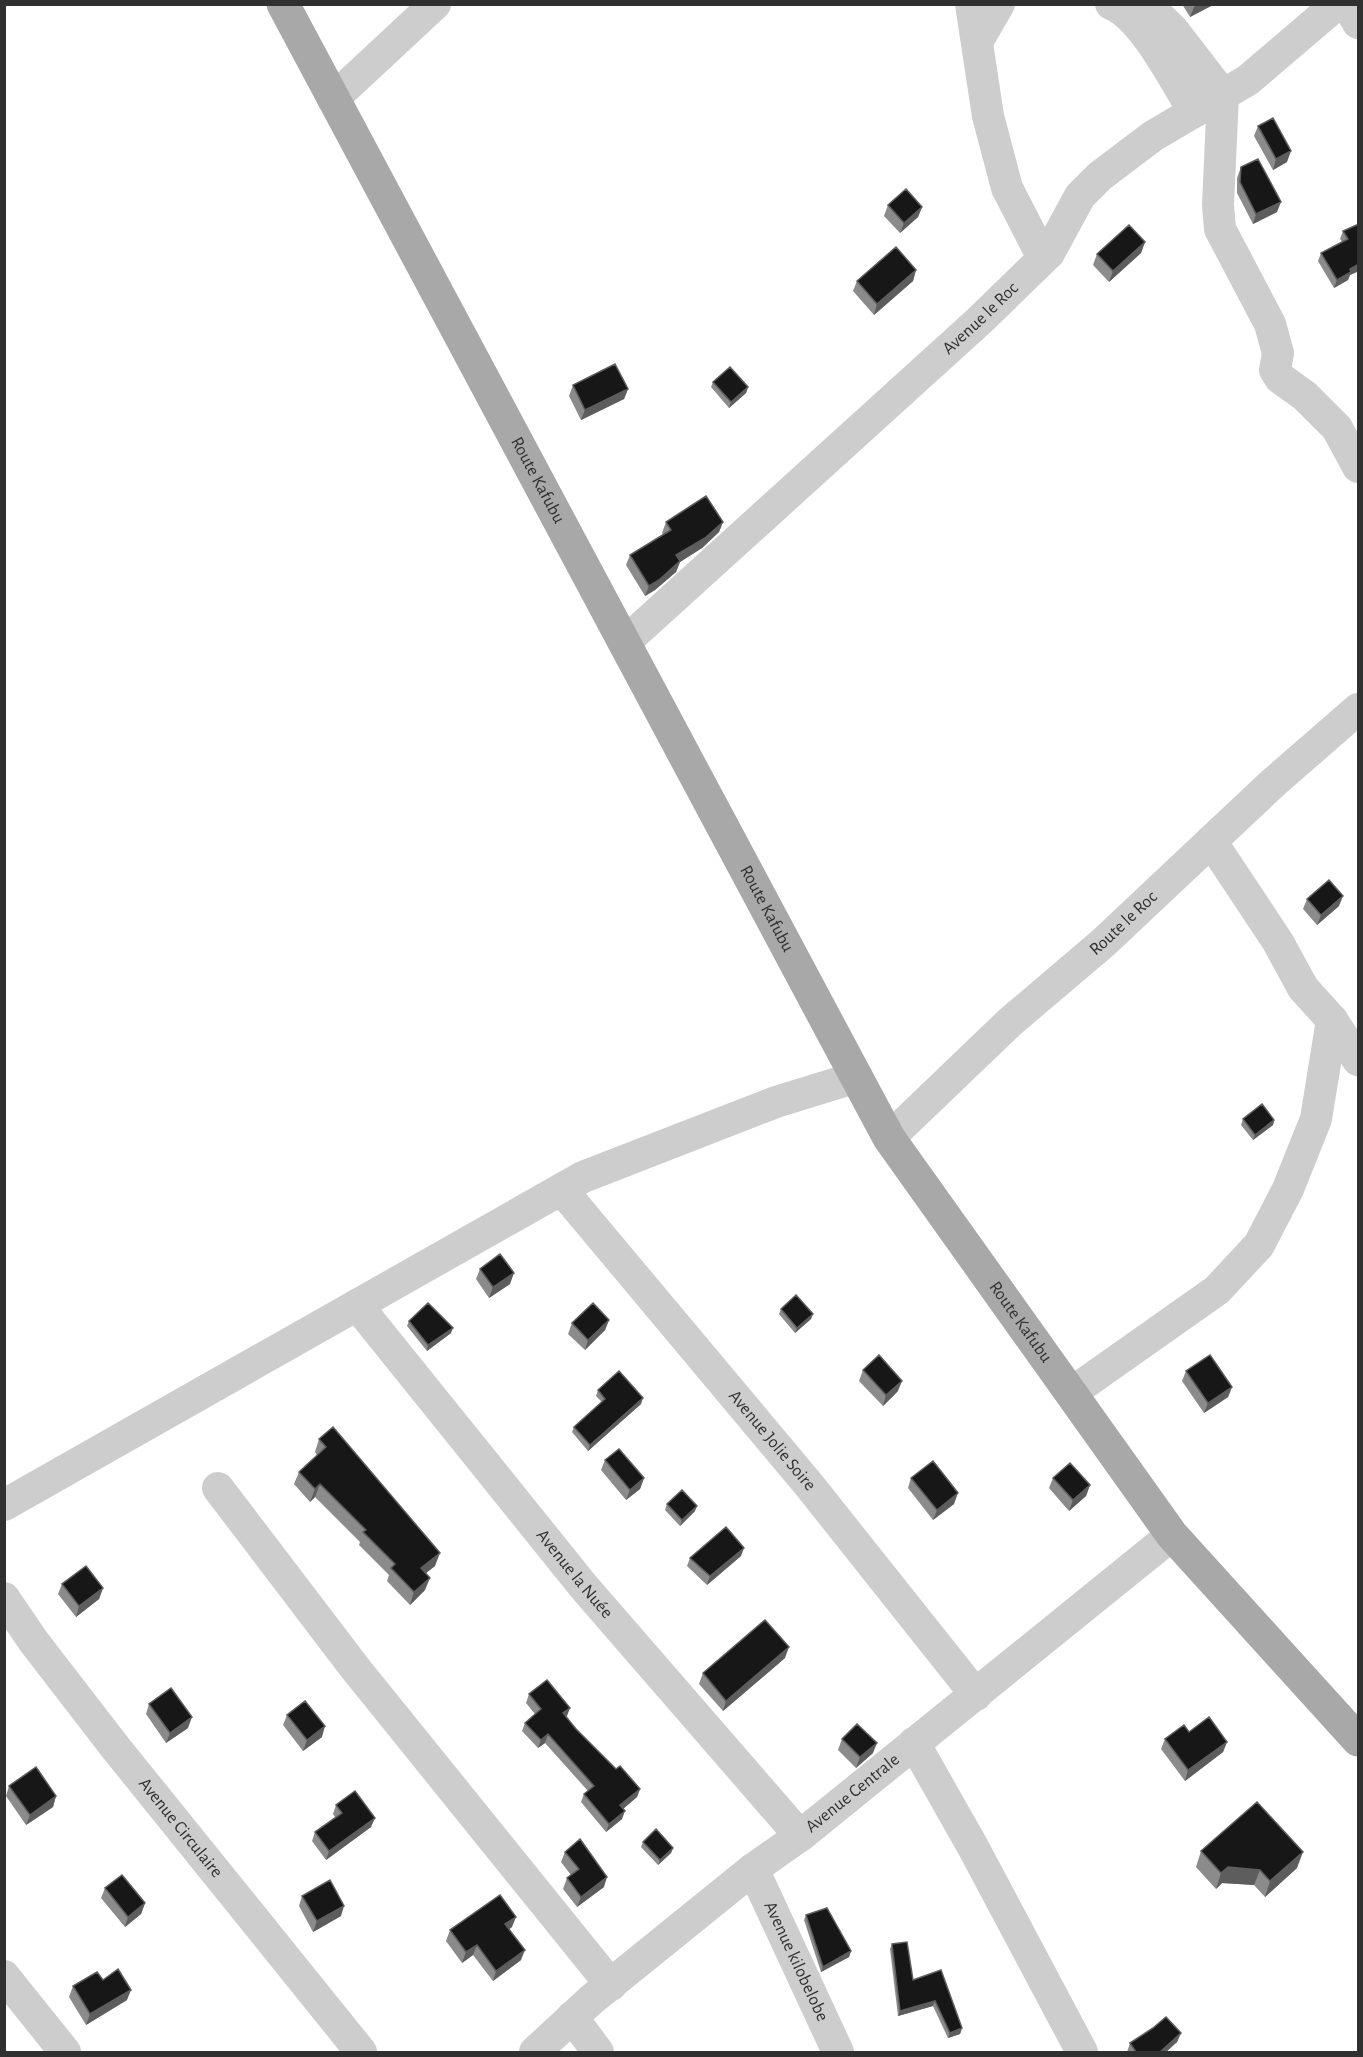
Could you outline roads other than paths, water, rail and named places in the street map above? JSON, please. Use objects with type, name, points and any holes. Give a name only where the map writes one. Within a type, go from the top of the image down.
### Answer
[{"type":"main road","name":"Route Kafubu","points":[[283,4],[889,1138],[1172,1535],[1359,1740]]},
{"type":"street","points":[[333,99],[435,4]]},
{"type":"street","points":[[971,4],[988,116],[1006,188],[1043,258]]},
{"type":"street","points":[[977,42],[999,4]]},
{"type":"street","points":[[1110,4],[1116,6],[1139,26],[1194,112]]},
{"type":"street","points":[[1146,4],[1173,30],[1223,95],[1218,205],[1220,229],[1270,324],[1278,353],[1276,373],[1305,396],[1336,428],[1359,468]]},
{"type":"street","name":"Avenue le Roc","points":[[624,643],[978,321],[1049,253],[1080,196],[1100,176],[1153,136],[1248,80],[1337,4]]},
{"type":"street","points":[[1347,4],[1359,23]]},
{"type":"street","name":"Route le Roc","points":[[889,1138],[1010,1022],[1103,943],[1273,783],[1359,709]]},
{"type":"street","points":[[1211,841],[1278,942],[1303,988],[1332,1020],[1359,1060]]},
{"type":"street","points":[[1071,1393],[1217,1290],[1259,1245],[1288,1190],[1316,1119],[1332,1020]]},
{"type":"street","points":[[4,1505],[583,1177],[765,1106],[857,1077]]},
{"type":"street","name":"Avenue Jolie Soire","points":[[562,1190],[809,1485],[976,1695]]},
{"type":"street","name":"Avenue la Nuée","points":[[357,1305],[584,1587],[800,1836]]},
{"type":"street","points":[[218,1488],[355,1668],[611,1985]]},
{"type":"street","name":"Avenue Centrale","points":[[535,2052],[572,2017],[753,1869],[800,1836],[1172,1535]]},
{"type":"street","name":"Avenue Circulaire","points":[[4,1599],[115,1747],[361,2052]]},
{"type":"street","points":[[914,1743],[973,1847],[1082,2052]]},
{"type":"street","name":"Avenue kilobelobe","points":[[753,1869],[838,2052]]},
{"type":"street","points":[[4,1976],[65,2052]]},
{"type":"street","points":[[572,2017],[598,2052]]}]
